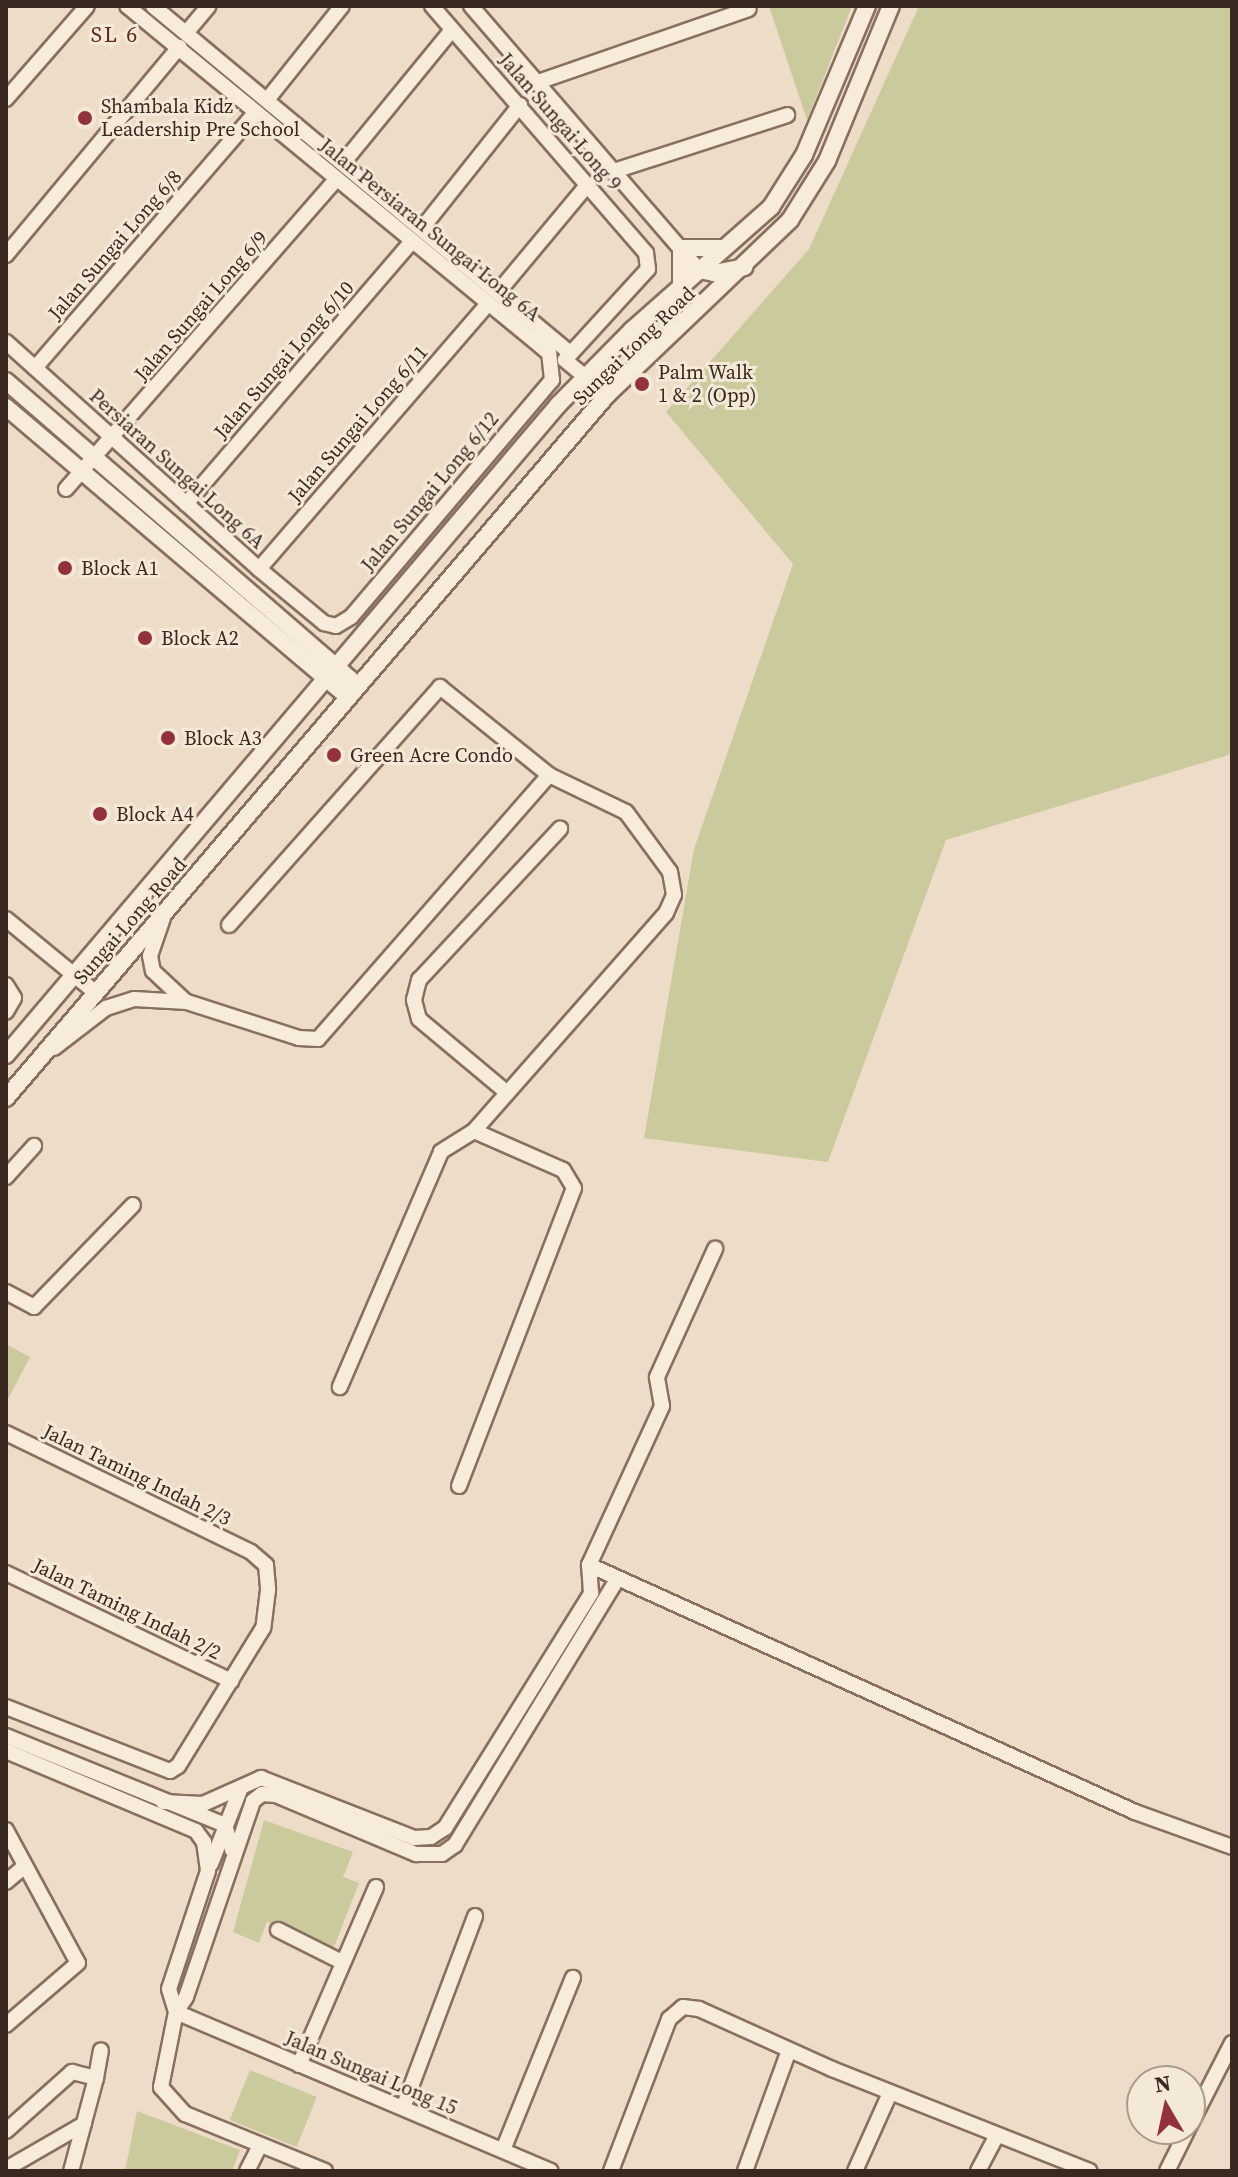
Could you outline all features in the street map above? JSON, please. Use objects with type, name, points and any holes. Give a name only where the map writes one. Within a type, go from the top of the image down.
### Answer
[{"type":"street","points":[[6,99],[87,6]]},
{"type":"street","name":"Jalan Persiaran Sungai Long 6A","points":[[127,6],[182,40],[256,112],[549,353],[554,367]]},
{"type":"street","points":[[153,6],[182,40],[267,100],[499,291],[570,353],[565,360],[607,395]]},
{"type":"street","points":[[6,255],[209,6]]},
{"type":"street","points":[[267,100],[342,6]]},
{"type":"street","name":"Jalan Sungai Long 9","points":[[432,6],[646,253],[648,269],[570,353]]},
{"type":"street","points":[[471,6],[699,270],[703,289],[696,314]]},
{"type":"street","name":"Sungai Long Road","points":[[6,1055],[585,376],[788,186],[867,6]]},
{"type":"street","name":"Sungai Long Road","points":[[7,1097],[607,395],[696,314],[790,220],[827,161],[891,6]]},
{"type":"street","points":[[535,83],[749,9]]},
{"type":"street","points":[[343,163],[452,30]]},
{"type":"street","points":[[423,227],[520,105]]},
{"type":"street","name":"Jalan Sungai Long 6/8","points":[[35,368],[256,112]]},
{"type":"street","points":[[614,171],[787,115]]},
{"type":"street","name":"Jalan Sungai Long 6/9","points":[[66,489],[336,180]]},
{"type":"street","points":[[499,291],[588,184]]},
{"type":"street","name":"Jalan Sungai Long 6/10","points":[[186,504],[412,241]]},
{"type":"street","points":[[681,248],[724,248]]},
{"type":"street","points":[[681,248],[681,287]]},
{"type":"street","points":[[699,270],[714,273],[744,267]]},
{"type":"street","name":"Jalan Sungai Long 6/11","points":[[259,569],[487,305]]},
{"type":"street","name":"Persiaran Sungai Long 6A","points":[[6,342],[259,569],[324,623]]},
{"type":"street","name":"Jalan Sungai Long 6/12","points":[[324,623],[336,626],[351,617],[552,380],[554,367]]},
{"type":"street","points":[[6,381],[93,455],[353,691]]},
{"type":"street","points":[[6,407],[331,672]]},
{"type":"street","points":[[396,598],[418,616]]},
{"type":"street","points":[[229,925],[440,687],[549,775],[626,812],[662,854],[674,895],[666,913],[505,1091],[474,1131],[441,1152],[340,1387]]},
{"type":"street","points":[[40,1057],[106,1008],[134,999],[187,1002],[299,1038],[318,1039],[549,775]]},
{"type":"street","points":[[505,1091],[419,1019],[414,1000],[419,980],[560,829]]},
{"type":"street","points":[[166,910],[150,956],[153,971],[187,1002]]},
{"type":"street","points":[[6,919],[95,992]]},
{"type":"street","points":[[6,985],[14,998],[6,1012]]},
{"type":"street","points":[[459,1486],[574,1188],[563,1170],[474,1131]]},
{"type":"street","points":[[6,1177],[34,1146]]},
{"type":"street","points":[[6,1292],[34,1307],[133,1205]]},
{"type":"street","points":[[163,1802],[194,1806],[240,1790],[253,1780],[269,1780],[414,1838],[431,1837],[445,1828],[591,1593],[589,1565],[662,1406],[657,1377],[715,1249]]},
{"type":"street","name":"Jalan Taming Indah 2/3","points":[[6,1433],[251,1552],[266,1565],[263,1628],[231,1681]]},
{"type":"street","points":[[589,1565],[1153,1820],[1232,1847]]},
{"type":"street","name":"Jalan Taming Indah 2/2","points":[[6,1573],[231,1681]]},
{"type":"street","points":[[176,2012],[169,1989],[208,1871],[230,1831],[256,1797],[268,1793],[416,1854],[442,1854],[455,1845],[617,1580]]},
{"type":"street","points":[[6,1707],[170,1771],[231,1681]]},
{"type":"street","points":[[6,1736],[230,1831]]},
{"type":"street","points":[[6,1751],[196,1831],[230,1831]]},
{"type":"street","points":[[240,1790],[230,1831],[232,1850],[186,1997],[176,2012],[161,2087],[185,2114],[325,2171]]},
{"type":"street","points":[[6,1830],[78,1963],[6,2025]]},
{"type":"street","points":[[196,1831],[206,1849],[208,1871]]},
{"type":"street","points":[[6,1882],[24,1867]]},
{"type":"street","points":[[299,2065],[340,1961],[376,1887]]},
{"type":"street","points":[[403,2108],[475,1916]]},
{"type":"street","points":[[278,1930],[340,1961]]},
{"type":"street","points":[[503,2150],[573,1978]]},
{"type":"street","points":[[611,2171],[669,2019],[683,2007],[699,2009],[890,2093],[1089,2171]]},
{"type":"street","name":"Jalan Sungai Long 15","points":[[176,2012],[551,2171]]},
{"type":"street","points":[[1206,2094],[1232,2043]]},
{"type":"street","points":[[71,2171],[101,2050]]},
{"type":"street","points":[[745,2171],[789,2050]]},
{"type":"street","points":[[6,2131],[72,2072],[96,2078]]},
{"type":"street","points":[[855,2171],[890,2093]]},
{"type":"street","points":[[6,2169],[84,2124]]},
{"type":"street","points":[[978,2171],[997,2135]]},
{"type":"street","points":[[247,2171],[260,2145]]},
{"type":"street","points":[[1167,2171],[1180,2145]]},
{"type":"green space","points":[[769,6],[852,6],[807,120]]},
{"type":"green space","points":[[919,6],[1232,6],[1232,754],[946,840],[828,1162],[644,1138],[694,849],[793,564],[666,412],[809,249]]},
{"type":"green space","points":[[6,1344],[30,1357],[6,1403]]},
{"type":"green space","points":[[264,1820],[353,1852],[343,1877],[359,1883],[334,1947],[267,1922],[259,1943],[233,1932]]},
{"type":"green space","points":[[250,2070],[317,2097],[297,2147],[230,2120]]},
{"type":"green space","points":[[137,2111],[240,2150],[232,2171],[125,2171]]},
{"type":"place","name":"Shambala Kidz Leadership Pre School","points":[[85,118]]},
{"type":"place","name":"Palm Walk 1 & 2 (Opp)","points":[[642,384]]},
{"type":"place","name":"Block A1","points":[[65,568]]},
{"type":"place","name":"Block A2","points":[[145,638]]},
{"type":"place","name":"Block A3","points":[[168,738]]},
{"type":"place","name":"Green Acre Condo","points":[[334,755]]},
{"type":"place","name":"Block A4","points":[[100,814]]},
{"type":"district","name":"SL 6","points":[[115,35]]}]
